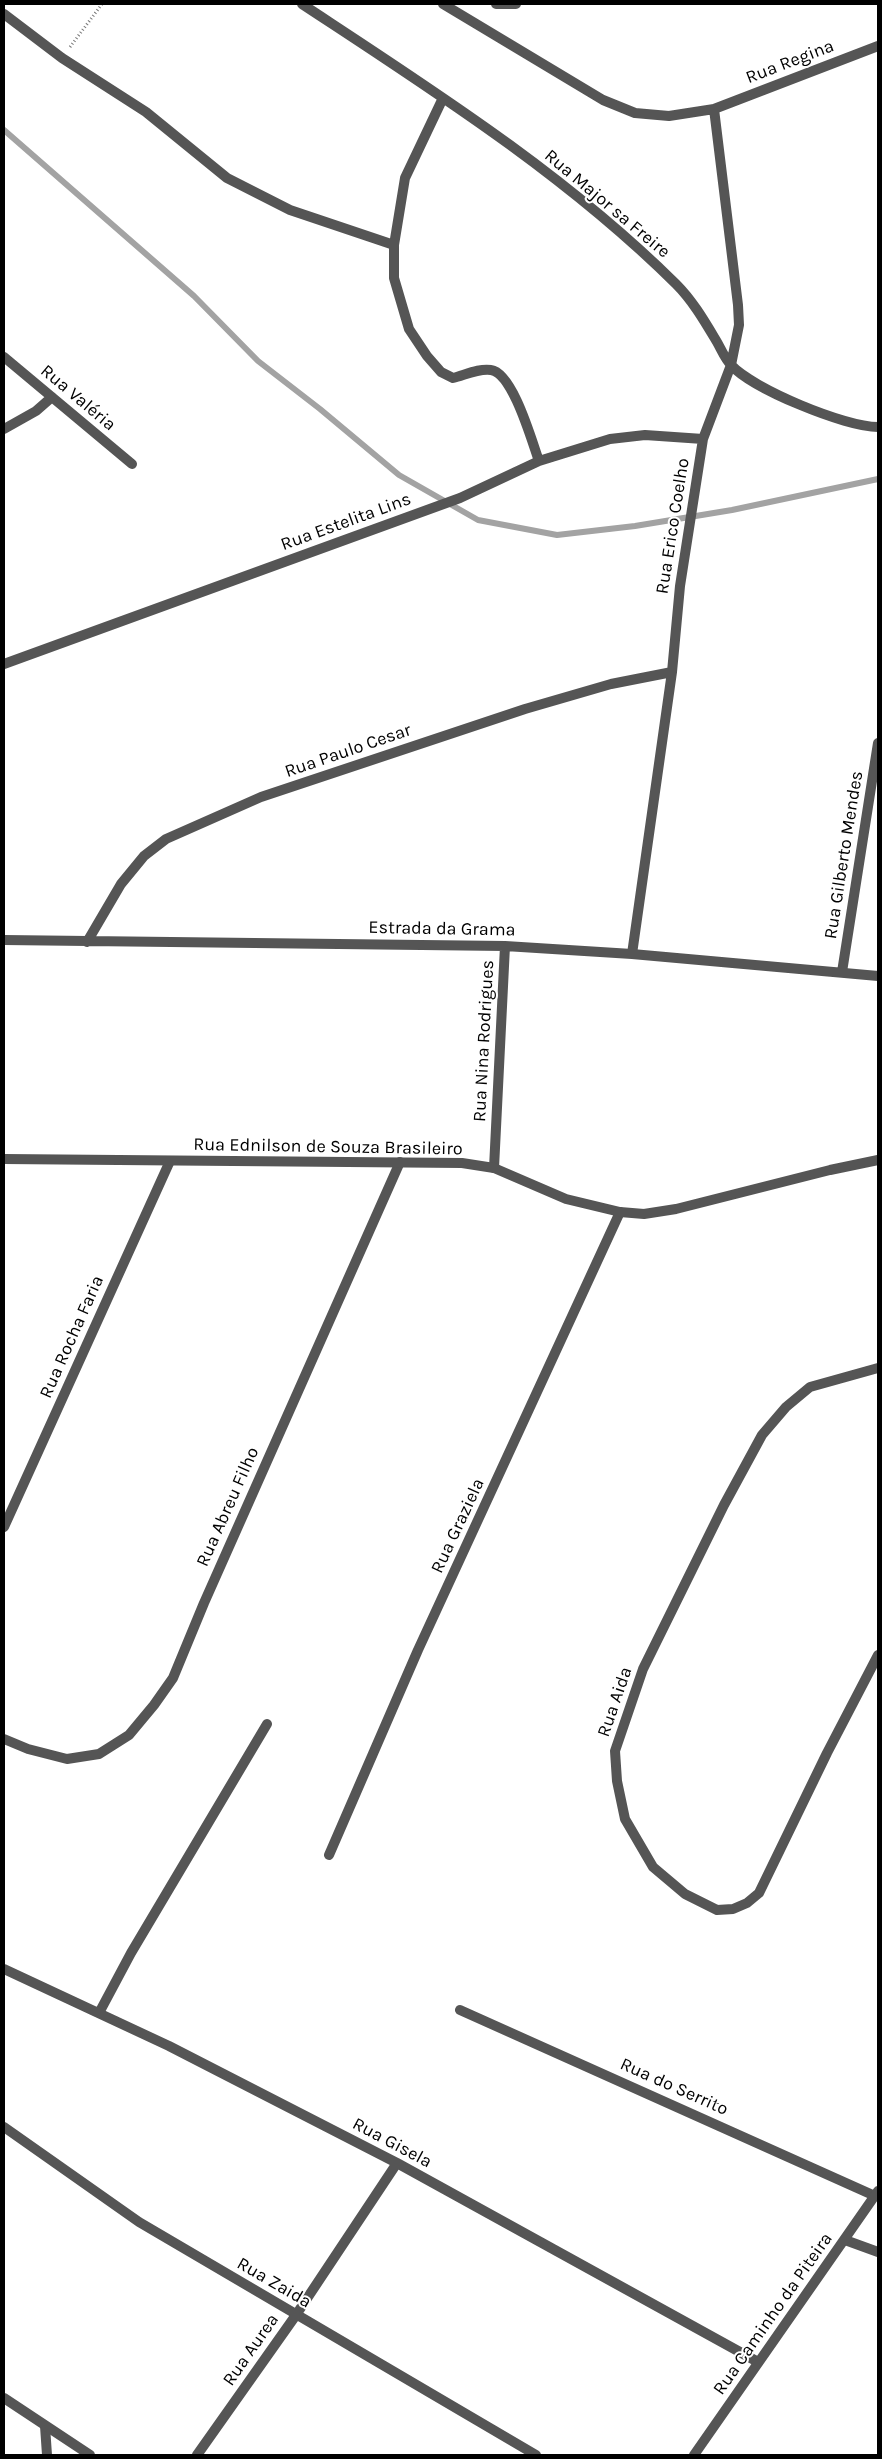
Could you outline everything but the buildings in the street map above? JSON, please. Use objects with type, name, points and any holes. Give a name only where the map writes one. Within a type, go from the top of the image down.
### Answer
[{"type":"street","name":"Rua Major sa Freire","points":[[302,4],[504,141],[582,202],[666,274],[697,308],[731,365],[770,392],[837,419],[878,427]]},
{"type":"street","points":[[443,4],[603,100],[635,113],[669,116],[714,108]]},
{"type":"street","points":[[496,4],[516,4]]},
{"type":"street","points":[[4,14],[62,58],[146,112],[227,178],[290,210],[394,245]]},
{"type":"street","name":"Rua Regina","points":[[714,108],[878,46]]},
{"type":"street","points":[[443,98],[405,178],[394,245],[394,278],[409,329],[427,356],[441,372],[453,378],[482,370],[494,370],[504,378],[514,394],[539,461]]},
{"type":"street","name":"Rua Erico Coelho","points":[[632,954],[672,672],[680,586],[703,439],[731,365],[738,325],[738,304],[714,108]]},
{"type":"street","name":"Rua Valéria","points":[[4,357],[132,464]]},
{"type":"street","points":[[4,429],[36,411],[52,397]]},
{"type":"street","name":"Rua Estelita Lins","points":[[4,664],[460,498],[539,461],[610,439],[644,435],[703,439]]},
{"type":"street","name":"Rua Paulo Cesar","points":[[87,942],[121,884],[144,856],[166,839],[261,797],[516,712],[610,684],[672,672]]},
{"type":"street","name":"Rua Gilberto Mendes","points":[[842,972],[878,743]]},
{"type":"street","name":"Estrada da Grama","points":[[4,940],[505,946],[632,954],[878,976]]},
{"type":"street","name":"Rua Nina Rodrigues","points":[[494,1168],[505,946]]},
{"type":"street","name":"Rua Ednilson de Souza Brasileiro","points":[[4,1159],[462,1163],[494,1168],[566,1199],[620,1212],[644,1214],[676,1209],[830,1170],[878,1160]]},
{"type":"street","name":"Rua Rocha Faria","points":[[4,1527],[170,1161]]},
{"type":"street","name":"Rua Abreu Filho","points":[[4,1738],[28,1748],[67,1759],[99,1754],[129,1735],[173,1678],[204,1603],[400,1162]]},
{"type":"street","name":"Rua Graziela","points":[[329,1855],[418,1650],[620,1212]]},
{"type":"street","name":"Rua Aida","points":[[878,1368],[810,1387],[786,1407],[762,1435],[724,1505],[643,1669],[615,1751],[617,1781],[625,1819],[653,1867],[685,1894],[717,1910],[733,1909],[747,1903],[759,1893],[827,1753],[878,1655]]},
{"type":"street","points":[[99,2013],[131,1953],[267,1724]]},
{"type":"street","name":"Rua Gisela","points":[[4,1968],[169,2046],[397,2163],[758,2362]]},
{"type":"street","name":"Rua do Serrito","points":[[460,2010],[877,2193]]},
{"type":"street","name":"Rua Zaida","points":[[4,2127],[139,2222],[536,2455]]},
{"type":"street","name":"Rua Aurea","points":[[197,2455],[296,2315],[397,2163]]},
{"type":"street","name":"Rua Caminho da Piteira","points":[[694,2455],[877,2193]]},
{"type":"street","points":[[845,2240],[878,2252]]},
{"type":"street","points":[[4,2398],[90,2455]]},
{"type":"street","points":[[45,2426],[47,2455]]},
{"type":"path","points":[[62,58],[102,4]]},
{"type":"waterway","points":[[4,130],[194,296],[258,361],[320,409],[399,475],[478,520],[557,535],[635,526],[732,510],[878,479]]}]
